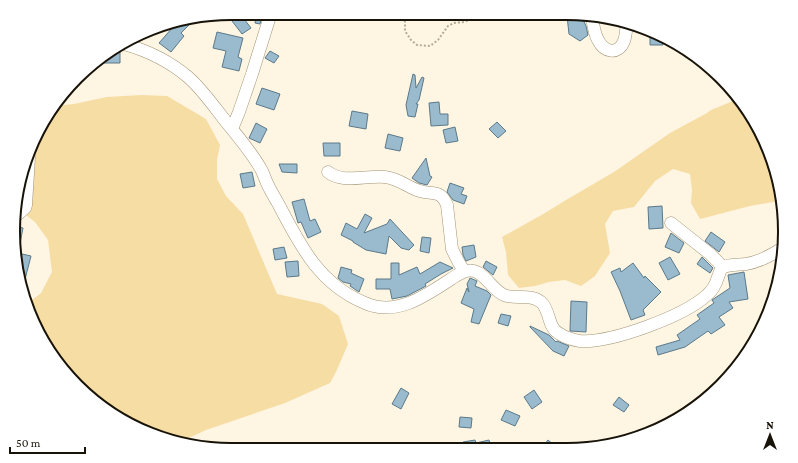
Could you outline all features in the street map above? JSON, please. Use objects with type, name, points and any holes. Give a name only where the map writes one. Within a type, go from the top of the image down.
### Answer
[{"type":"street","points":[[232,129],[252,74],[269,20]]},
{"type":"street","points":[[593,22],[598,41],[605,49],[611,52],[620,48],[624,41],[626,29]]},
{"type":"street","points":[[130,46],[157,56],[190,78],[254,158],[303,249],[322,273],[338,287],[353,298],[367,304],[388,307],[404,305],[425,296],[464,271],[473,271],[481,274],[506,296],[533,298],[540,301],[544,306],[555,332],[580,341],[593,340],[608,338],[637,330],[666,319],[696,304],[706,296],[712,290],[720,270],[723,267],[760,261],[777,252]]},
{"type":"street","points":[[328,172],[340,178],[378,177],[393,179],[417,190],[435,192],[442,196],[447,205],[452,249],[464,271]]},
{"type":"street","points":[[21,212],[26,205],[27,176]]},
{"type":"street","points":[[671,223],[710,254],[723,267]]},
{"type":"path","points":[[404,20],[405,31],[411,40],[417,45],[430,46],[438,40],[448,26],[454,23],[469,20]]},
{"type":"shaded area","points":[[141,95],[167,96],[206,119],[220,145],[217,160],[217,179],[226,196],[243,214],[277,294],[322,304],[339,316],[348,344],[330,383],[285,403],[206,430],[188,438],[164,432],[126,415],[92,391],[72,371],[48,337],[32,301],[41,293],[52,272],[48,240],[35,222],[21,211],[27,177],[36,151],[48,126],[62,105],[107,97]]},
{"type":"shaded area","points":[[733,101],[742,114],[756,138],[767,164],[776,202],[750,206],[700,219],[691,203],[692,190],[690,174],[673,169],[655,181],[634,207],[613,211],[605,224],[610,253],[595,276],[581,286],[565,280],[519,288],[508,275],[506,252],[502,237],[614,172],[670,133],[711,110]]},
{"type":"building","points":[[245,20],[251,28],[242,34],[232,21]]},
{"type":"building","points":[[256,20],[261,20],[260,24],[255,23]]},
{"type":"building","points":[[567,20],[584,20],[588,35],[580,41],[569,34]]},
{"type":"building","points":[[190,24],[181,33],[184,36],[171,52],[159,43],[172,29]]},
{"type":"building","points":[[217,32],[243,38],[238,57],[242,59],[239,71],[222,67],[226,51],[213,48]]},
{"type":"building","points":[[650,37],[663,44],[663,45],[650,45]]},
{"type":"building","points":[[270,51],[279,56],[274,63],[265,58]]},
{"type":"building","points":[[120,52],[120,63],[104,63]]},
{"type":"building","points":[[413,74],[415,75],[416,88],[422,77],[424,78],[419,100],[416,104],[418,104],[415,117],[408,116],[406,105]]},
{"type":"building","points":[[262,88],[280,94],[274,110],[256,104]]},
{"type":"building","points":[[439,102],[440,114],[448,114],[448,125],[431,126],[429,103]]},
{"type":"building","points":[[352,111],[368,114],[366,129],[349,126]]},
{"type":"building","points":[[497,122],[506,131],[498,138],[489,129]]},
{"type":"building","points":[[256,123],[267,129],[260,143],[249,138]]},
{"type":"building","points":[[455,127],[458,141],[446,143],[443,130]]},
{"type":"building","points":[[388,134],[403,138],[400,151],[385,148]]},
{"type":"building","points":[[323,143],[340,143],[340,156],[324,156]]},
{"type":"building","points":[[426,158],[430,176],[432,177],[427,185],[419,183],[412,178]]},
{"type":"building","points":[[279,164],[297,164],[297,173],[282,172]]},
{"type":"building","points":[[252,172],[255,186],[243,188],[240,174]]},
{"type":"building","points":[[450,183],[464,188],[461,194],[467,196],[464,204],[453,200],[447,192]]},
{"type":"building","points":[[304,199],[310,221],[315,219],[321,232],[308,238],[301,222],[298,223],[292,202]]},
{"type":"building","points":[[662,206],[663,228],[649,229],[648,207]]},
{"type":"building","points":[[365,214],[372,218],[364,233],[387,224],[390,219],[414,245],[409,250],[401,248],[389,236],[386,254],[366,250],[341,235],[346,223],[357,229]]},
{"type":"building","points":[[20,227],[23,228],[20,244]]},
{"type":"building","points":[[711,232],[725,242],[719,252],[705,241]]},
{"type":"building","points":[[671,233],[684,243],[679,253],[665,247]]},
{"type":"building","points":[[422,237],[431,238],[429,253],[420,251]]},
{"type":"building","points":[[474,245],[476,257],[466,261],[463,255],[462,247]]},
{"type":"building","points":[[284,247],[287,258],[275,260],[273,249]]},
{"type":"building","points":[[22,254],[31,256],[25,278],[24,273]]},
{"type":"building","points":[[670,257],[680,274],[668,280],[659,263]]},
{"type":"building","points":[[702,257],[713,268],[710,273],[697,264]]},
{"type":"building","points":[[298,261],[299,276],[287,277],[285,262]]},
{"type":"building","points":[[486,261],[497,267],[493,275],[483,267]]},
{"type":"building","points":[[440,262],[453,268],[425,284],[426,286],[407,296],[392,299],[390,289],[376,289],[376,279],[391,279],[391,263],[399,263],[399,275],[417,267],[420,274]]},
{"type":"building","points":[[633,263],[644,278],[645,276],[661,292],[643,310],[645,315],[631,320],[611,272],[620,268],[621,272]]},
{"type":"building","points":[[341,267],[352,270],[351,273],[364,279],[359,292],[350,286],[351,284],[343,282],[338,278]]},
{"type":"building","points":[[744,272],[748,299],[729,302],[733,308],[719,317],[725,325],[711,334],[708,331],[685,347],[658,355],[656,347],[680,340],[677,335],[700,319],[697,315],[714,303],[712,300],[730,288],[728,275]]},
{"type":"building","points":[[470,278],[477,281],[475,286],[487,291],[491,295],[479,324],[471,322],[474,309],[461,303],[467,288],[469,292],[467,284]]},
{"type":"building","points":[[571,301],[587,302],[586,332],[570,331]]},
{"type":"building","points":[[501,314],[511,316],[508,326],[498,323]]},
{"type":"building","points":[[530,326],[549,335],[556,342],[557,341],[569,346],[564,356],[553,351]]},
{"type":"building","points":[[401,388],[409,393],[401,409],[392,404]]},
{"type":"building","points":[[534,390],[542,402],[532,409],[524,397]]},
{"type":"building","points":[[619,397],[629,405],[624,412],[613,405]]},
{"type":"building","points":[[506,410],[520,416],[515,426],[501,420]]},
{"type":"building","points":[[460,417],[472,418],[471,428],[459,427]]},
{"type":"building","points":[[475,440],[476,443],[463,443]]},
{"type":"building","points":[[489,440],[490,443],[476,443]]}]
